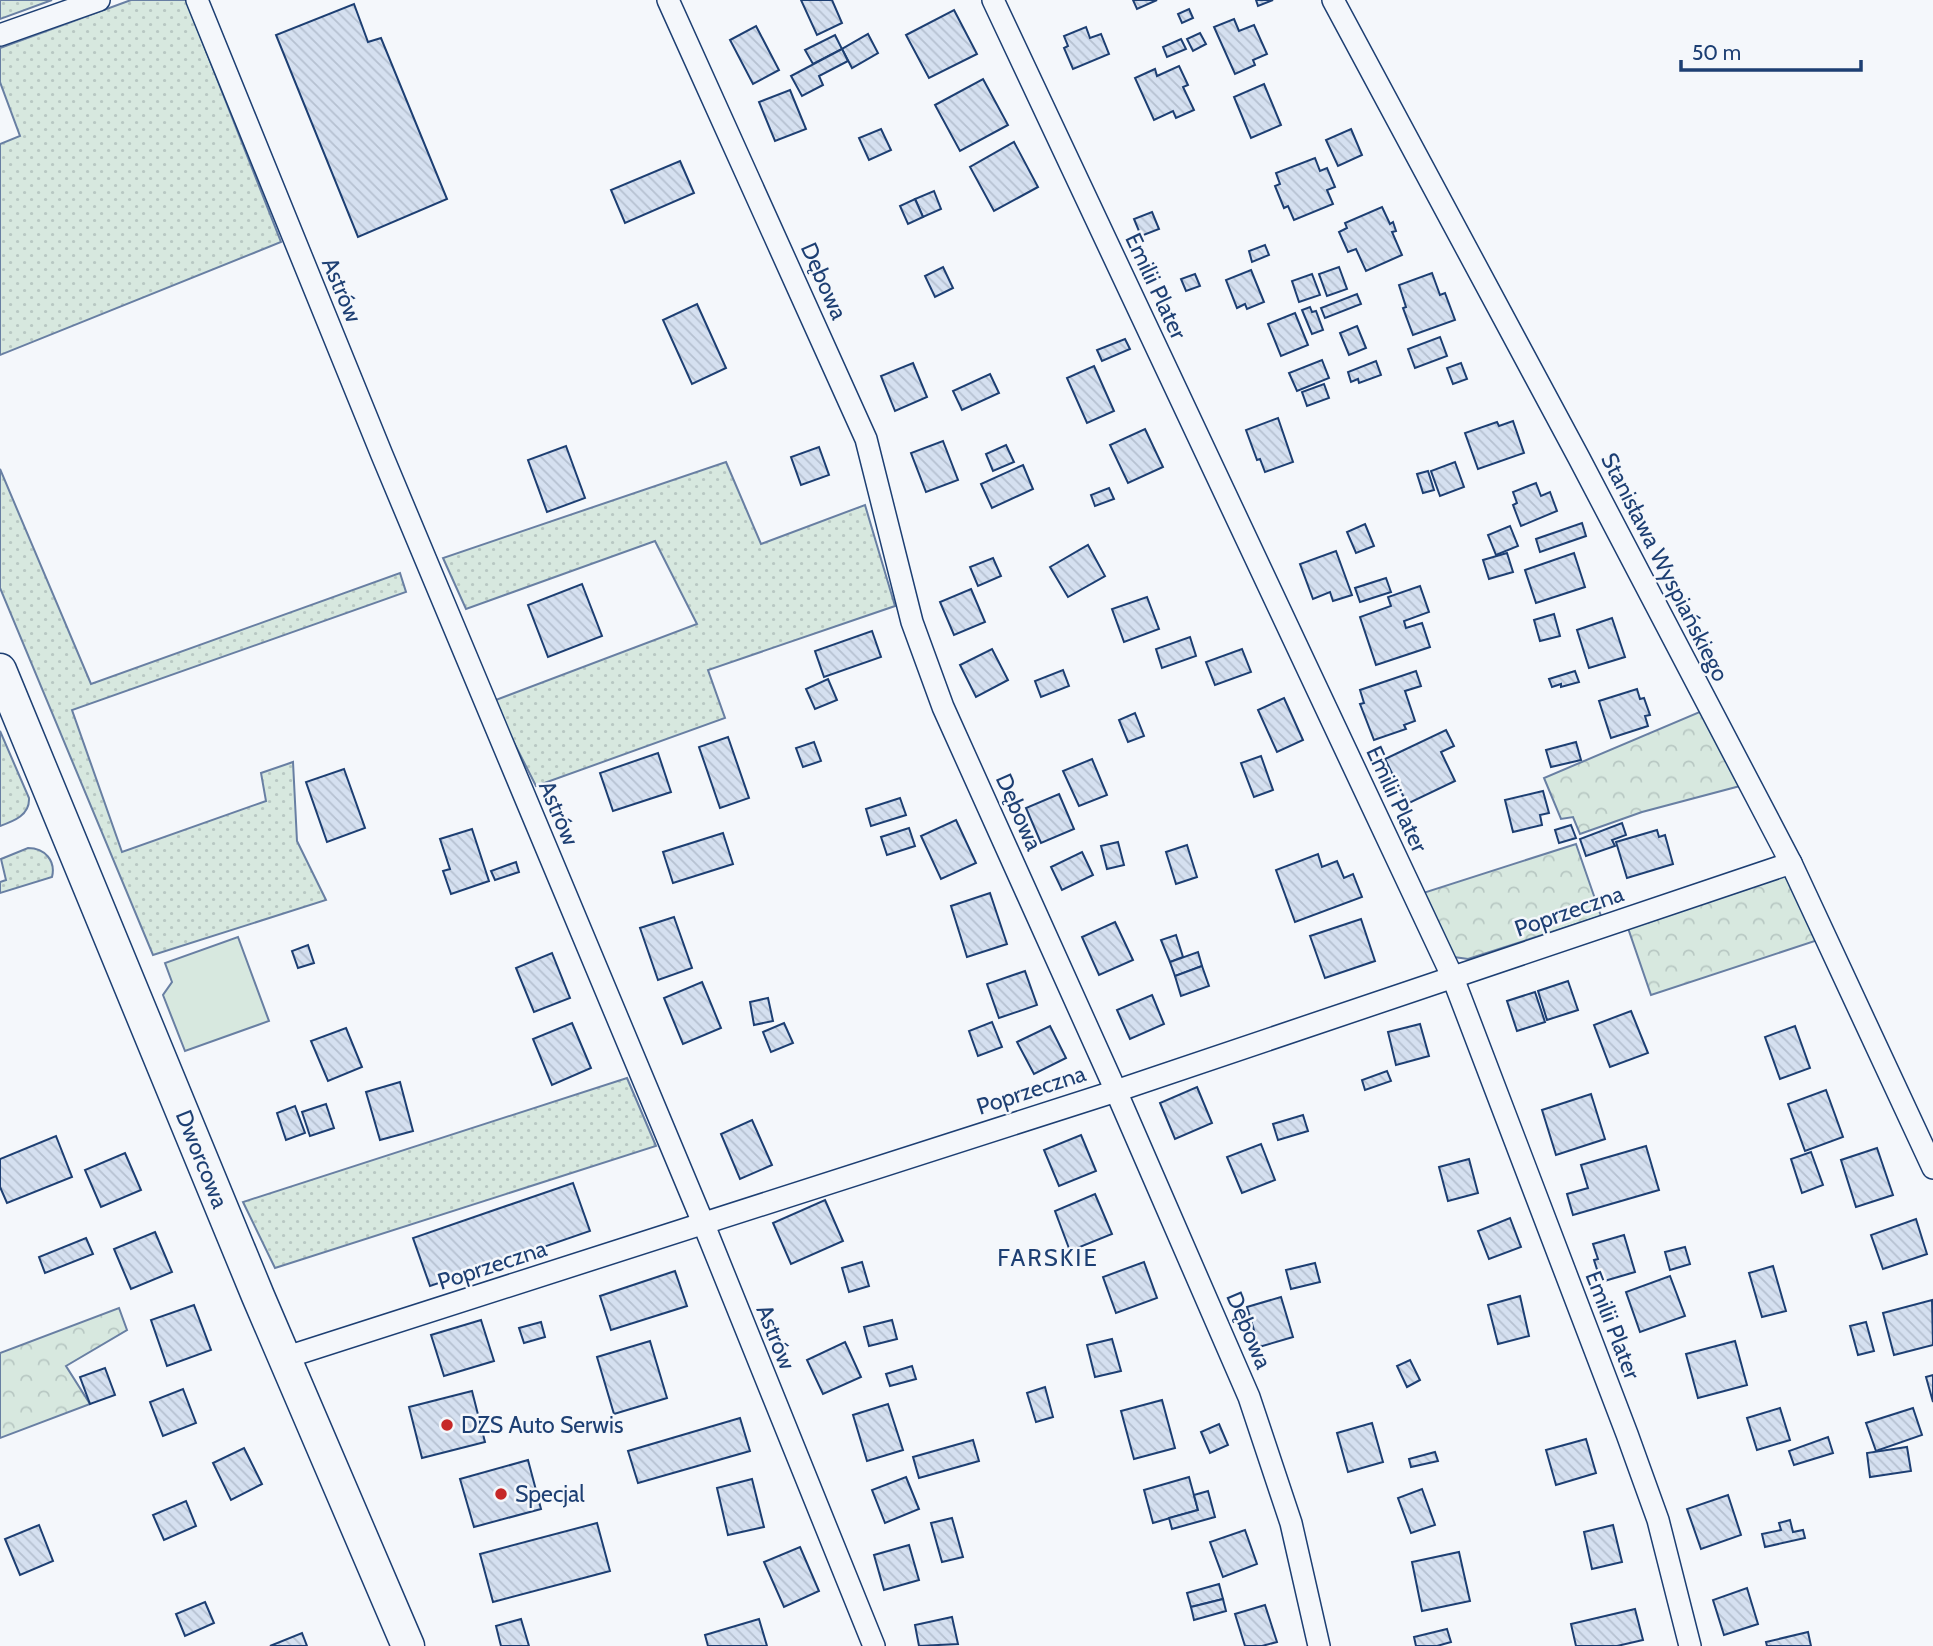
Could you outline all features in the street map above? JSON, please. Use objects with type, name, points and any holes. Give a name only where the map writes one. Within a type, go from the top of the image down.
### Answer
[{"type":"main road","name":"Dworcowa","points":[[0,670],[285,1358],[408,1646]]},
{"type":"street","points":[[0,35],[99,0]]},
{"type":"street","name":"Astrów","points":[[197,0],[387,468],[704,1225],[874,1646]]},
{"type":"street","name":"Dębowa","points":[[668,0],[866,439],[912,622],[943,707],[1250,1397],[1291,1523],[1319,1646]]},
{"type":"street","name":"Emilii Plater","points":[[993,0],[1453,978],[1658,1520],[1690,1646]]},
{"type":"street","name":"Stanisława Wyspiańskiego","points":[[1333,0],[1579,458],[1791,863],[1933,1168]]},
{"type":"street","name":"Poprzeczna","points":[[285,1358],[1116,1091],[1791,863]]},
{"type":"green space","points":[[0,0],[52,0],[0,19]]},
{"type":"green space","points":[[131,0],[186,0],[281,242],[0,355],[0,144],[20,136],[0,82],[0,48]]},
{"type":"green space","points":[[726,462],[761,544],[865,505],[895,606],[708,670],[725,718],[536,786],[493,701],[697,624],[655,541],[466,609],[443,558]]},
{"type":"green space","points":[[0,469],[91,684],[400,573],[406,592],[72,710],[122,852],[266,801],[261,773],[293,762],[297,841],[326,900],[153,955],[0,588]]},
{"type":"green space","points":[[1709,708],[1740,786],[1642,812],[1580,834],[1573,817],[1561,819],[1544,778]]},
{"type":"green space","points":[[0,731],[29,798],[29,804],[24,813],[0,826]]},
{"type":"green space","points":[[1576,844],[1601,916],[1468,959],[1454,957],[1423,893]]},
{"type":"green space","points":[[28,848],[39,850],[48,856],[53,871],[52,877],[0,893],[0,882],[6,880],[1,859]]},
{"type":"green space","points":[[1789,872],[1818,940],[1651,995],[1628,928]]},
{"type":"green space","points":[[238,937],[269,1021],[185,1051],[163,995],[172,982],[165,963]]},
{"type":"green space","points":[[627,1078],[656,1146],[275,1268],[243,1202]]},
{"type":"green space","points":[[119,1308],[127,1330],[66,1366],[90,1404],[0,1438],[0,1353]]},
{"type":"building","points":[[801,0],[832,0],[842,23],[817,35]]},
{"type":"building","points":[[1133,0],[1157,0],[1137,9]]},
{"type":"building","points":[[1256,0],[1273,0],[1258,6]]},
{"type":"building","points":[[354,4],[368,42],[381,38],[447,199],[358,237],[276,35]]},
{"type":"building","points":[[1189,9],[1193,18],[1182,23],[1178,14]]},
{"type":"building","points":[[954,10],[977,54],[929,78],[906,35]]},
{"type":"building","points":[[1234,19],[1239,31],[1254,25],[1267,54],[1253,60],[1255,65],[1235,74],[1214,27]]},
{"type":"building","points":[[756,26],[779,70],[753,84],[730,40]]},
{"type":"building","points":[[1086,27],[1090,38],[1101,34],[1109,54],[1073,69],[1064,48],[1068,46],[1064,36]]},
{"type":"building","points":[[1200,33],[1206,44],[1193,51],[1187,39]]},
{"type":"building","points":[[868,34],[878,53],[852,68],[842,49]]},
{"type":"building","points":[[835,35],[842,49],[813,64],[805,50]]},
{"type":"building","points":[[1181,39],[1186,49],[1167,57],[1163,47]]},
{"type":"building","points":[[842,49],[848,61],[819,76],[823,85],[802,96],[791,76]]},
{"type":"building","points":[[1179,66],[1188,85],[1183,87],[1194,110],[1176,118],[1173,111],[1154,120],[1135,78],[1155,69],[1157,76]]},
{"type":"building","points":[[983,79],[1008,125],[960,151],[935,105]]},
{"type":"building","points":[[1264,84],[1281,125],[1251,138],[1234,97]]},
{"type":"building","points":[[790,90],[806,129],[775,141],[759,102]]},
{"type":"building","points":[[881,129],[891,150],[869,160],[859,138]]},
{"type":"building","points":[[1351,129],[1362,155],[1338,166],[1326,140]]},
{"type":"building","points":[[1014,142],[1038,187],[994,211],[970,167]]},
{"type":"building","points":[[1315,158],[1320,171],[1327,168],[1335,187],[1327,190],[1333,204],[1294,220],[1288,206],[1284,208],[1275,186],[1280,184],[1276,173]]},
{"type":"building","points":[[680,161],[694,193],[625,223],[611,190]]},
{"type":"building","points":[[934,191],[941,209],[923,217],[915,199]]},
{"type":"building","points":[[915,199],[923,217],[908,224],[900,206]]},
{"type":"building","points":[[1382,207],[1390,224],[1393,222],[1396,231],[1392,232],[1402,255],[1366,271],[1356,249],[1348,252],[1339,232],[1347,228],[1345,223]]},
{"type":"building","points":[[1152,212],[1159,229],[1141,236],[1134,219]]},
{"type":"building","points":[[1265,245],[1269,255],[1252,262],[1249,251]]},
{"type":"building","points":[[943,267],[953,288],[935,297],[925,276]]},
{"type":"building","points":[[1339,267],[1347,289],[1327,296],[1319,274]]},
{"type":"building","points":[[1251,270],[1264,302],[1247,309],[1245,304],[1237,308],[1226,280]]},
{"type":"building","points":[[1432,273],[1440,295],[1445,293],[1455,320],[1413,335],[1403,308],[1406,307],[1399,285]]},
{"type":"building","points":[[1195,274],[1200,286],[1186,291],[1181,279]]},
{"type":"building","points":[[1312,274],[1320,295],[1299,302],[1292,281]]},
{"type":"building","points":[[1357,294],[1361,304],[1325,318],[1321,308]]},
{"type":"building","points":[[697,304],[726,368],[692,384],[663,320]]},
{"type":"building","points":[[1310,307],[1312,312],[1316,311],[1323,330],[1312,334],[1302,310]]},
{"type":"building","points":[[1295,313],[1308,345],[1281,356],[1268,324]]},
{"type":"building","points":[[1357,326],[1366,348],[1349,355],[1340,333]]},
{"type":"building","points":[[1440,337],[1447,356],[1415,368],[1408,349]]},
{"type":"building","points":[[1125,339],[1130,349],[1102,361],[1097,350]]},
{"type":"building","points":[[1322,360],[1329,378],[1297,391],[1289,373]]},
{"type":"building","points":[[1376,361],[1381,375],[1359,383],[1358,379],[1351,382],[1348,372]]},
{"type":"building","points":[[913,363],[927,397],[895,411],[881,376]]},
{"type":"building","points":[[1461,363],[1467,379],[1453,384],[1447,368]]},
{"type":"building","points":[[1094,366],[1114,411],[1087,423],[1067,378]]},
{"type":"building","points":[[990,374],[999,393],[962,410],[953,391]]},
{"type":"building","points":[[1324,384],[1329,398],[1307,406],[1302,392]]},
{"type":"building","points":[[1278,418],[1293,462],[1265,472],[1260,459],[1257,460],[1246,430]]},
{"type":"building","points":[[1513,421],[1524,453],[1478,469],[1465,433],[1497,422],[1499,426]]},
{"type":"building","points":[[1145,429],[1163,467],[1128,483],[1110,445]]},
{"type":"building","points":[[943,441],[958,480],[926,492],[911,453]]},
{"type":"building","points":[[1006,445],[1014,462],[993,471],[986,454]]},
{"type":"building","points":[[566,446],[585,498],[547,512],[528,460]]},
{"type":"building","points":[[819,447],[829,475],[801,485],[791,457]]},
{"type":"building","points":[[1455,462],[1464,487],[1440,496],[1431,471]]},
{"type":"building","points":[[1023,465],[1033,489],[992,508],[981,484]]},
{"type":"building","points":[[1428,471],[1434,490],[1423,493],[1417,474]]},
{"type":"building","points":[[1536,483],[1541,496],[1550,492],[1557,511],[1521,526],[1513,505],[1517,503],[1513,492]]},
{"type":"building","points":[[1109,488],[1114,499],[1095,506],[1091,495]]},
{"type":"building","points":[[1582,523],[1586,536],[1540,552],[1536,539]]},
{"type":"building","points":[[1365,524],[1374,546],[1356,553],[1347,532]]},
{"type":"building","points":[[1510,526],[1518,546],[1496,555],[1488,535]]},
{"type":"building","points":[[1088,545],[1105,576],[1068,597],[1050,567]]},
{"type":"building","points":[[1336,551],[1352,595],[1333,601],[1330,592],[1313,599],[1300,564]]},
{"type":"building","points":[[1507,553],[1513,572],[1489,579],[1483,560]]},
{"type":"building","points":[[1574,553],[1585,587],[1536,603],[1525,570]]},
{"type":"building","points":[[993,558],[1001,576],[978,586],[970,567]]},
{"type":"building","points":[[1386,578],[1391,592],[1360,602],[1355,588]]},
{"type":"building","points":[[582,584],[602,636],[548,657],[528,605]]},
{"type":"building","points":[[1420,586],[1429,612],[1404,621],[1406,628],[1422,623],[1430,647],[1376,665],[1360,617],[1391,606],[1388,597]]},
{"type":"building","points":[[971,589],[985,622],[954,635],[940,602]]},
{"type":"building","points":[[1147,597],[1159,629],[1124,642],[1112,609]]},
{"type":"building","points":[[1554,614],[1560,636],[1540,641],[1534,620]]},
{"type":"building","points":[[1612,618],[1625,657],[1589,668],[1577,630]]},
{"type":"building","points":[[872,631],[881,657],[824,677],[815,651]]},
{"type":"building","points":[[1190,637],[1196,656],[1162,668],[1156,649]]},
{"type":"building","points":[[992,649],[1008,680],[976,697],[960,665]]},
{"type":"building","points":[[1242,649],[1251,672],[1215,685],[1206,662]]},
{"type":"building","points":[[1063,670],[1069,686],[1041,697],[1035,681]]},
{"type":"building","points":[[1416,671],[1421,686],[1405,691],[1415,721],[1404,725],[1406,729],[1374,740],[1360,704],[1364,703],[1360,690]]},
{"type":"building","points":[[1575,671],[1579,682],[1552,687],[1549,679]]},
{"type":"building","points":[[828,679],[837,700],[815,709],[806,689]]},
{"type":"building","points":[[1637,689],[1640,699],[1644,698],[1650,715],[1645,716],[1648,726],[1611,738],[1599,701]]},
{"type":"building","points":[[1284,698],[1303,740],[1277,752],[1258,710]]},
{"type":"building","points":[[1135,713],[1144,736],[1128,742],[1119,720]]},
{"type":"building","points":[[1446,730],[1454,746],[1441,752],[1455,781],[1407,804],[1385,759]]},
{"type":"building","points":[[728,737],[749,798],[720,808],[699,747]]},
{"type":"building","points":[[814,742],[821,761],[803,767],[796,748]]},
{"type":"building","points":[[1576,742],[1581,760],[1551,767],[1546,750]]},
{"type":"building","points":[[658,753],[671,792],[613,811],[600,773]]},
{"type":"building","points":[[1261,756],[1273,790],[1254,797],[1241,763]]},
{"type":"building","points":[[1092,759],[1107,795],[1079,806],[1063,771]]},
{"type":"building","points":[[344,769],[365,828],[327,842],[306,782]]},
{"type":"building","points":[[1543,791],[1549,813],[1540,815],[1542,825],[1513,832],[1505,800]]},
{"type":"building","points":[[1059,794],[1074,829],[1041,843],[1026,808]]},
{"type":"building","points":[[900,798],[906,815],[871,826],[866,809]]},
{"type":"building","points":[[956,820],[976,863],[941,879],[921,836]]},
{"type":"building","points":[[1622,823],[1626,835],[1612,840],[1615,846],[1586,856],[1580,839]]},
{"type":"building","points":[[1571,825],[1576,838],[1559,843],[1555,830]]},
{"type":"building","points":[[909,828],[915,846],[887,855],[881,837]]},
{"type":"building","points":[[472,829],[489,881],[451,894],[443,871],[450,869],[440,839]]},
{"type":"building","points":[[1657,830],[1659,837],[1665,835],[1673,864],[1627,878],[1616,842]]},
{"type":"building","points":[[723,833],[733,864],[673,883],[663,852]]},
{"type":"building","points":[[1118,842],[1124,865],[1107,869],[1101,846]]},
{"type":"building","points":[[1187,845],[1197,877],[1176,884],[1166,852]]},
{"type":"building","points":[[1082,852],[1093,875],[1062,890],[1051,867]]},
{"type":"building","points":[[1318,854],[1322,867],[1337,861],[1344,878],[1353,874],[1362,897],[1295,922],[1276,870]]},
{"type":"building","points":[[516,862],[519,872],[495,880],[491,871]]},
{"type":"building","points":[[990,893],[1007,944],[967,957],[951,906]]},
{"type":"building","points":[[674,917],[692,968],[658,980],[640,928]]},
{"type":"building","points":[[1361,919],[1375,961],[1325,978],[1310,936]]},
{"type":"building","points":[[1115,922],[1133,960],[1099,975],[1082,937]]},
{"type":"building","points":[[1176,935],[1183,957],[1170,962],[1161,940]]},
{"type":"building","points":[[308,945],[314,963],[298,968],[292,951]]},
{"type":"building","points":[[1198,952],[1202,966],[1175,976],[1170,962]]},
{"type":"building","points":[[552,953],[570,998],[534,1012],[516,968]]},
{"type":"building","points":[[1202,966],[1209,986],[1181,996],[1175,976]]},
{"type":"building","points":[[1025,971],[1037,1005],[999,1018],[987,984]]},
{"type":"building","points":[[1568,981],[1578,1010],[1547,1020],[1538,991]]},
{"type":"building","points":[[702,982],[721,1028],[683,1044],[664,998]]},
{"type":"building","points":[[1535,992],[1545,1022],[1517,1031],[1507,1001]]},
{"type":"building","points":[[1152,995],[1164,1024],[1130,1039],[1117,1010]]},
{"type":"building","points":[[768,998],[773,1021],[754,1025],[750,1002]]},
{"type":"building","points":[[1631,1011],[1648,1053],[1610,1067],[1594,1025]]},
{"type":"building","points":[[992,1022],[1002,1047],[978,1056],[969,1031]]},
{"type":"building","points":[[572,1023],[591,1068],[552,1085],[533,1039]]},
{"type":"building","points":[[784,1023],[793,1043],[771,1052],[763,1032]]},
{"type":"building","points":[[1420,1024],[1429,1056],[1396,1065],[1388,1032]]},
{"type":"building","points":[[1050,1026],[1066,1058],[1034,1074],[1017,1042]]},
{"type":"building","points":[[1795,1026],[1810,1068],[1780,1079],[1765,1037]]},
{"type":"building","points":[[346,1028],[362,1067],[328,1081],[311,1041]]},
{"type":"building","points":[[1387,1071],[1391,1081],[1365,1090],[1362,1080]]},
{"type":"building","points":[[400,1082],[413,1131],[380,1140],[366,1092]]},
{"type":"building","points":[[1197,1087],[1212,1123],[1175,1139],[1160,1103]]},
{"type":"building","points":[[1826,1090],[1843,1137],[1805,1151],[1788,1104]]},
{"type":"building","points":[[1591,1094],[1605,1139],[1556,1155],[1542,1110]]},
{"type":"building","points":[[326,1104],[334,1128],[310,1136],[302,1112]]},
{"type":"building","points":[[295,1106],[305,1133],[286,1140],[277,1113]]},
{"type":"building","points":[[1303,1115],[1308,1131],[1278,1140],[1273,1124]]},
{"type":"building","points":[[752,1120],[772,1165],[740,1179],[721,1134]]},
{"type":"building","points":[[1081,1135],[1096,1171],[1059,1186],[1044,1150]]},
{"type":"building","points":[[56,1136],[72,1177],[7,1203],[0,1187],[0,1159]]},
{"type":"building","points":[[1261,1144],[1275,1180],[1242,1193],[1227,1157]]},
{"type":"building","points":[[1646,1146],[1659,1190],[1573,1215],[1567,1194],[1588,1188],[1581,1165]]},
{"type":"building","points":[[1877,1148],[1893,1195],[1856,1207],[1841,1160]]},
{"type":"building","points":[[1811,1152],[1823,1185],[1802,1193],[1791,1159]]},
{"type":"building","points":[[125,1153],[141,1190],[101,1207],[85,1170]]},
{"type":"building","points":[[1469,1159],[1478,1193],[1448,1201],[1439,1167]]},
{"type":"building","points":[[573,1183],[590,1231],[430,1286],[413,1238]]},
{"type":"building","points":[[1095,1194],[1112,1234],[1070,1251],[1055,1211]]},
{"type":"building","points":[[825,1200],[843,1241],[791,1264],[773,1223]]},
{"type":"building","points":[[1510,1218],[1521,1247],[1489,1259],[1478,1231]]},
{"type":"building","points":[[1916,1219],[1927,1254],[1883,1269],[1871,1235]]},
{"type":"building","points":[[155,1232],[172,1272],[131,1289],[114,1249]]},
{"type":"building","points":[[1624,1235],[1635,1272],[1601,1282],[1594,1260],[1598,1259],[1593,1244]]},
{"type":"building","points":[[86,1238],[93,1254],[45,1273],[39,1257]]},
{"type":"building","points":[[1685,1247],[1690,1264],[1670,1270],[1665,1252]]},
{"type":"building","points":[[862,1262],[869,1286],[849,1292],[842,1268]]},
{"type":"building","points":[[1144,1262],[1157,1298],[1116,1313],[1103,1277]]},
{"type":"building","points":[[1315,1263],[1320,1282],[1291,1289],[1286,1270]]},
{"type":"building","points":[[1773,1266],[1786,1311],[1762,1317],[1749,1273]]},
{"type":"building","points":[[675,1271],[687,1306],[611,1330],[600,1296]]},
{"type":"building","points":[[1670,1276],[1685,1316],[1640,1332],[1626,1292]]},
{"type":"building","points":[[1520,1296],[1529,1336],[1498,1344],[1488,1305]]},
{"type":"building","points":[[1281,1297],[1293,1337],[1259,1347],[1247,1307]]},
{"type":"building","points":[[1932,1300],[1933,1345],[1894,1355],[1883,1313]]},
{"type":"building","points":[[194,1305],[211,1350],[167,1366],[151,1320]]},
{"type":"building","points":[[481,1320],[494,1361],[444,1376],[431,1335]]},
{"type":"building","points":[[892,1320],[897,1339],[869,1346],[864,1327]]},
{"type":"building","points":[[541,1322],[545,1337],[524,1343],[519,1328]]},
{"type":"building","points":[[1866,1322],[1874,1351],[1858,1355],[1850,1326]]},
{"type":"building","points":[[1112,1339],[1121,1371],[1095,1377],[1087,1345]]},
{"type":"building","points":[[650,1341],[667,1398],[614,1414],[597,1357]]},
{"type":"building","points":[[1735,1341],[1747,1385],[1698,1398],[1686,1354]]},
{"type":"building","points":[[845,1342],[861,1377],[823,1394],[807,1360]]},
{"type":"building","points":[[1410,1360],[1420,1380],[1407,1387],[1397,1366]]},
{"type":"building","points":[[912,1366],[916,1379],[890,1386],[886,1374]]},
{"type":"building","points":[[105,1368],[115,1395],[90,1404],[80,1377]]},
{"type":"building","points":[[1933,1375],[1933,1402],[1926,1377]]},
{"type":"building","points":[[1045,1387],[1053,1417],[1036,1422],[1027,1393]]},
{"type":"building","points":[[183,1389],[196,1423],[163,1436],[150,1402]]},
{"type":"building","name":"DZS Auto Serwis","points":[[472,1391],[485,1442],[422,1458],[409,1407]]},
{"type":"building","points":[[1162,1400],[1175,1448],[1134,1459],[1121,1411]]},
{"type":"building","points":[[888,1404],[903,1450],[867,1461],[853,1415]]},
{"type":"building","points":[[1780,1408],[1790,1440],[1757,1450],[1747,1418]]},
{"type":"building","points":[[1913,1408],[1922,1435],[1876,1451],[1866,1423]]},
{"type":"building","points":[[740,1418],[750,1451],[638,1483],[628,1451]]},
{"type":"building","points":[[1372,1423],[1383,1462],[1348,1472],[1337,1433]]},
{"type":"building","points":[[1219,1424],[1228,1445],[1210,1453],[1201,1432]]},
{"type":"building","points":[[1828,1437],[1833,1453],[1794,1465],[1789,1451]]},
{"type":"building","points":[[1586,1439],[1596,1473],[1556,1485],[1546,1450]]},
{"type":"building","points":[[973,1440],[979,1461],[919,1478],[913,1457]]},
{"type":"building","points":[[1907,1447],[1911,1471],[1870,1477],[1867,1453]]},
{"type":"building","points":[[244,1448],[262,1484],[231,1500],[213,1463]]},
{"type":"building","points":[[1435,1452],[1438,1461],[1411,1467],[1409,1459]]},
{"type":"building","name":"Specjal","points":[[528,1460],[541,1509],[474,1527],[460,1479]]},
{"type":"building","points":[[906,1477],[919,1509],[885,1523],[872,1490]]},
{"type":"building","points":[[1189,1477],[1198,1510],[1153,1523],[1144,1490]]},
{"type":"building","points":[[752,1479],[764,1527],[728,1535],[717,1488]]},
{"type":"building","points":[[1422,1489],[1435,1525],[1411,1533],[1398,1498]]},
{"type":"building","points":[[1208,1491],[1215,1517],[1172,1529],[1169,1518],[1198,1510],[1194,1495]]},
{"type":"building","points":[[1728,1495],[1741,1535],[1701,1549],[1687,1509]]},
{"type":"building","points":[[186,1501],[196,1526],[164,1540],[153,1515]]},
{"type":"building","points":[[952,1518],[963,1557],[942,1562],[931,1523]]},
{"type":"building","points":[[1790,1520],[1793,1532],[1803,1530],[1805,1538],[1765,1547],[1762,1534],[1781,1530],[1779,1523]]},
{"type":"building","points":[[597,1523],[610,1571],[493,1602],[480,1554]]},
{"type":"building","points":[[39,1525],[53,1561],[20,1575],[5,1539]]},
{"type":"building","points":[[1613,1525],[1622,1562],[1592,1569],[1584,1532]]},
{"type":"building","points":[[1245,1530],[1257,1564],[1223,1577],[1210,1542]]},
{"type":"building","points":[[909,1545],[919,1580],[884,1590],[874,1555]]},
{"type":"building","points":[[800,1547],[819,1591],[784,1607],[764,1562]]},
{"type":"building","points":[[1459,1552],[1470,1601],[1422,1611],[1412,1562]]},
{"type":"building","points":[[1219,1584],[1223,1599],[1191,1607],[1187,1593]]},
{"type":"building","points":[[1747,1588],[1758,1624],[1724,1635],[1713,1600]]},
{"type":"building","points":[[1223,1599],[1226,1611],[1194,1620],[1191,1607]]},
{"type":"building","points":[[205,1602],[214,1623],[185,1636],[176,1614]]},
{"type":"building","points":[[1265,1605],[1277,1642],[1262,1646],[1245,1646],[1235,1614]]},
{"type":"building","points":[[1635,1609],[1643,1640],[1617,1646],[1576,1646],[1571,1624]]},
{"type":"building","points":[[952,1617],[958,1644],[919,1646],[915,1625]]},
{"type":"building","points":[[521,1619],[529,1646],[501,1646],[496,1626]]},
{"type":"building","points":[[759,1619],[767,1646],[708,1646],[705,1635]]},
{"type":"building","points":[[1447,1629],[1451,1642],[1437,1646],[1416,1646],[1414,1637]]},
{"type":"building","points":[[1808,1632],[1811,1646],[1767,1646],[1766,1642]]},
{"type":"building","points":[[302,1633],[307,1646],[270,1646]]},
{"type":"place","name":"DZS Auto Serwis","points":[[447,1425]]},
{"type":"place","name":"Specjal","points":[[501,1494]]},
{"type":"district","name":"FARSKIE","points":[[1048,1257]]}]
